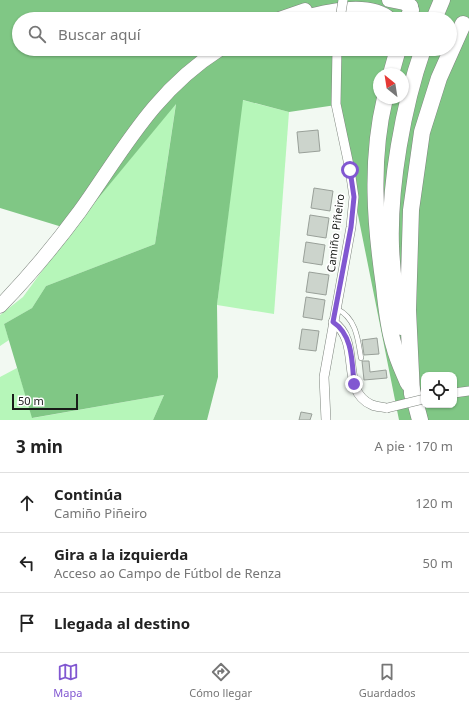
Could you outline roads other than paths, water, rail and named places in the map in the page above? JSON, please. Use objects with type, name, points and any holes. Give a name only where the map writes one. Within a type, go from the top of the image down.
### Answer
[{"type":"highway","points":[[437,12],[442,0]]},
{"type":"highway","points":[[393,68],[396,56]]},
{"type":"highway","points":[[418,396],[397,304],[391,246],[393,199],[401,134],[410,92],[421,56]]},
{"type":"highway","points":[[420,420],[408,310],[411,210],[422,132],[447,56]]},
{"type":"highway","points":[[384,104],[376,161],[375,200],[377,236],[394,346],[418,396]]},
{"type":"main road","points":[[301,12],[313,8],[355,0]]},
{"type":"main road","points":[[389,0],[404,3],[412,12]]},
{"type":"main road","points":[[331,12],[356,7],[380,12]]},
{"type":"main road","points":[[0,306],[32,274],[80,211],[129,138],[155,104],[178,80],[211,56]]},
{"type":"street","points":[[341,12],[343,0]]},
{"type":"street","name":"Camiño Piñeiro","points":[[326,420],[324,377],[333,322],[337,309],[354,197],[350,170],[336,104],[336,56]]},
{"type":"street","points":[[333,322],[341,327],[348,342],[354,384],[362,397],[372,404],[387,408],[418,396]]},
{"type":"street","points":[[457,393],[469,391]]},
{"type":"lane","points":[[337,309],[346,313],[354,325],[361,358]]}]
